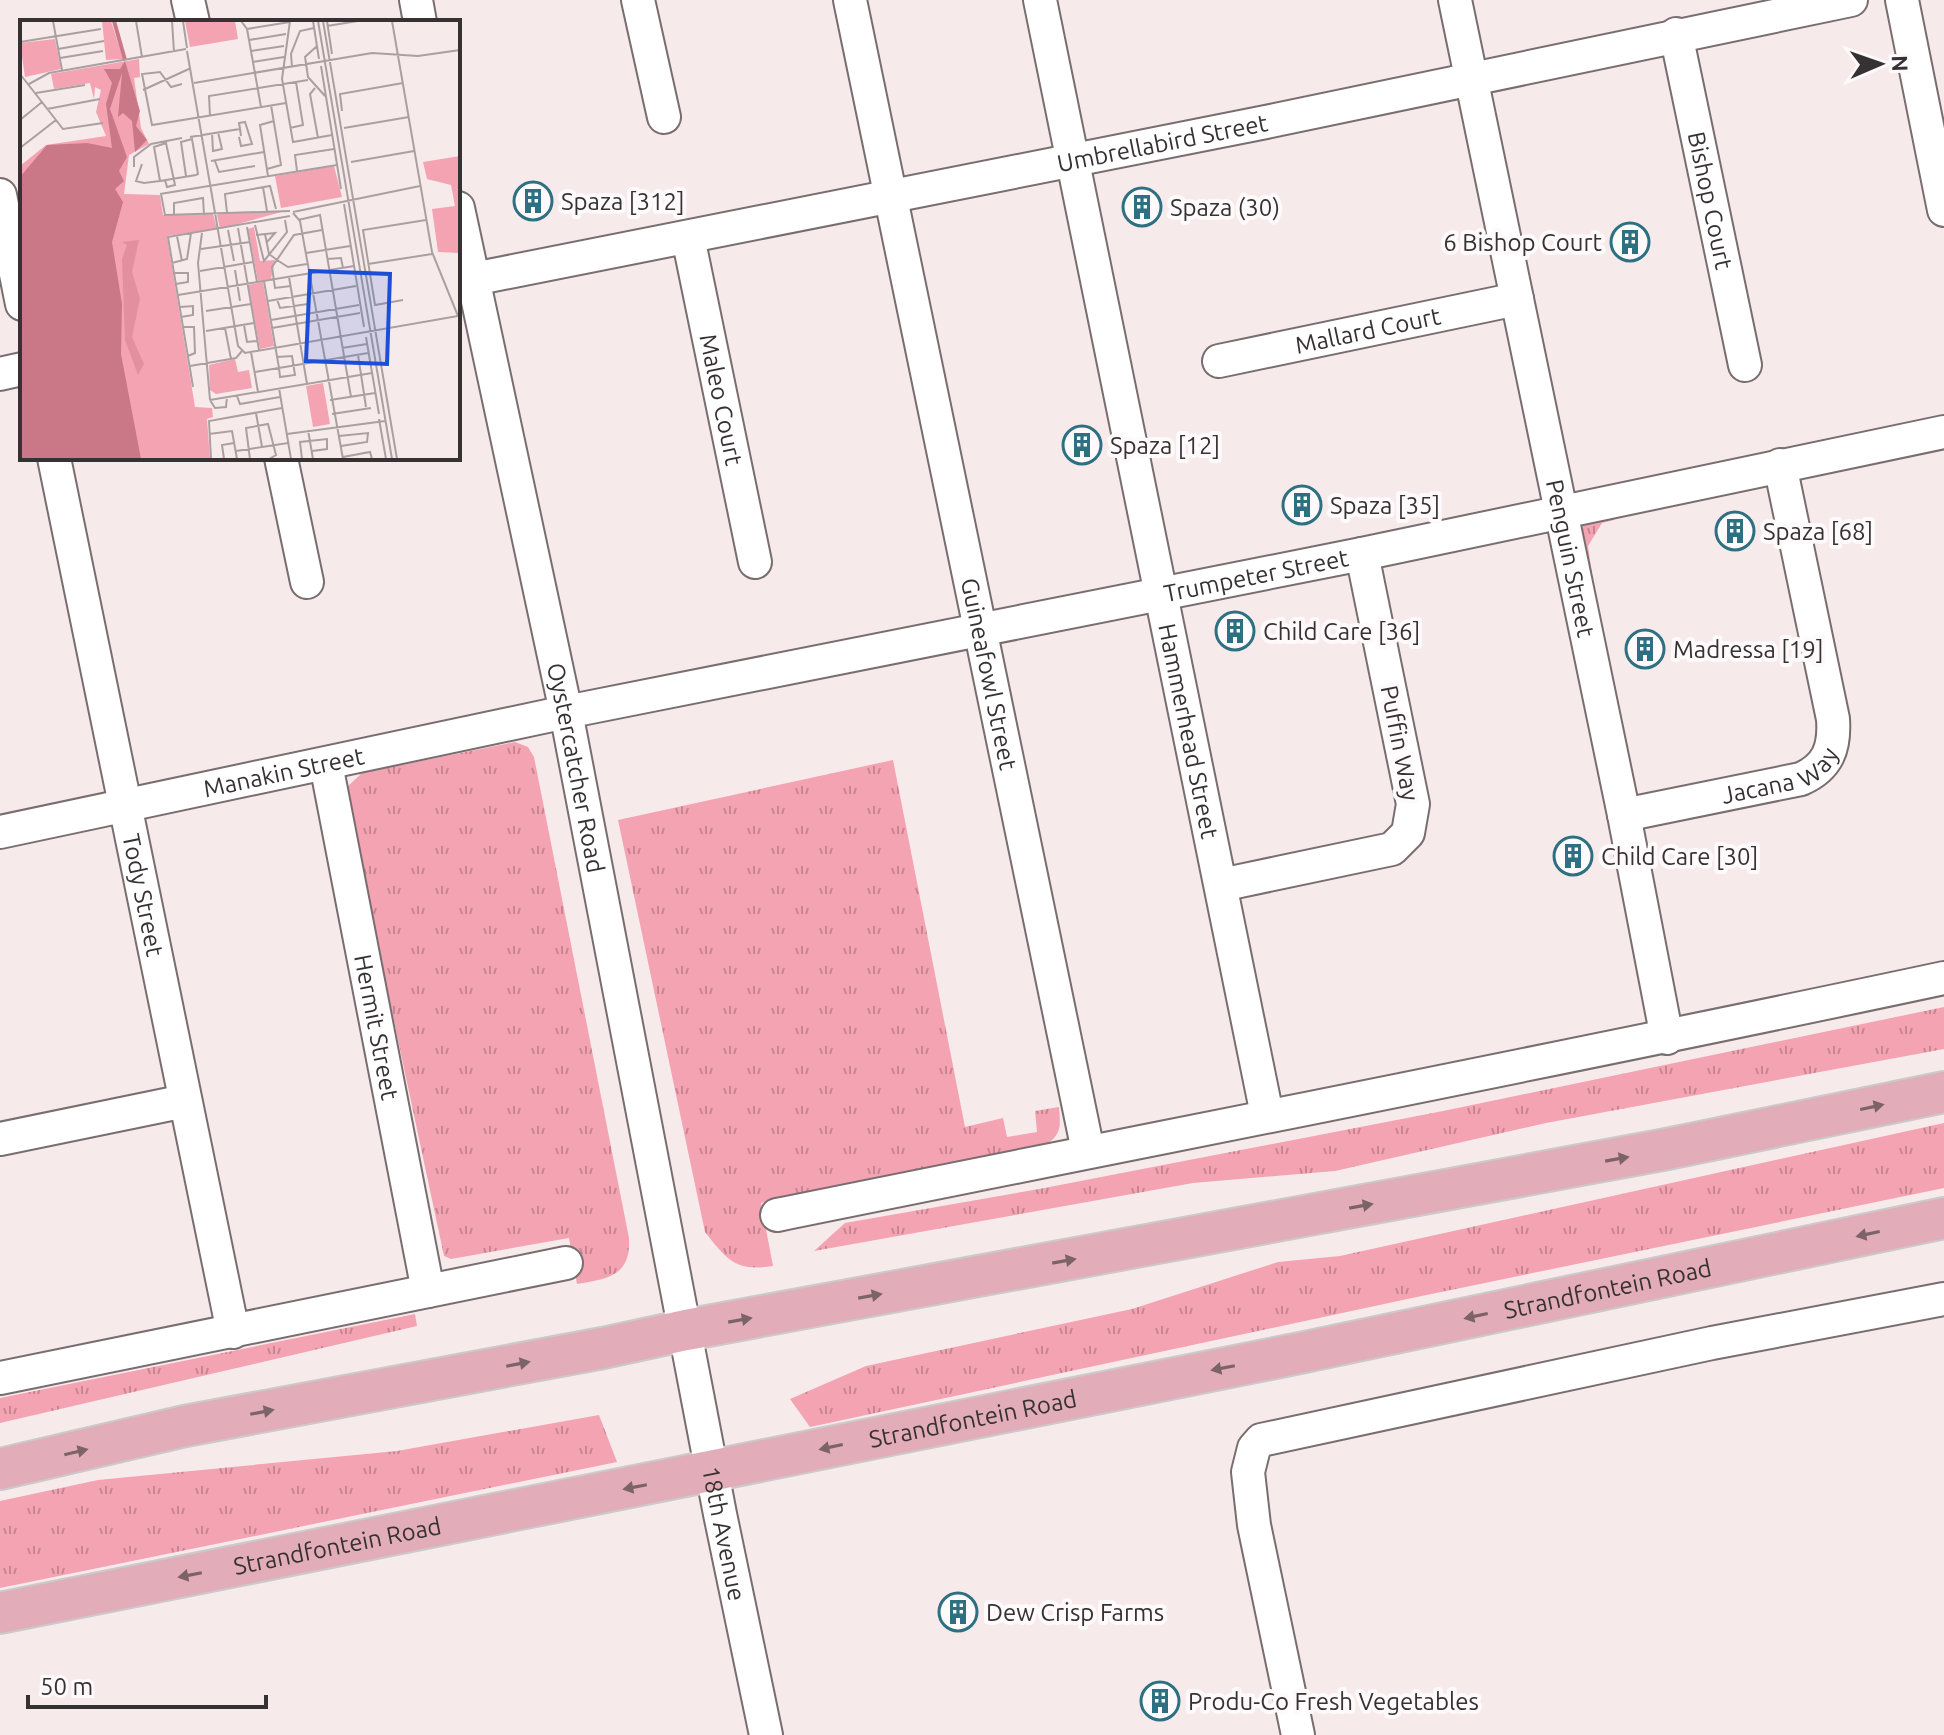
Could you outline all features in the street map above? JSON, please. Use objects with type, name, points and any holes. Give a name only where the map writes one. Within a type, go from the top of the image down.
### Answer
[{"type":"main road","points":[[0,1469],[185,1426],[1667,1149],[1944,1092]]},
{"type":"main road","name":"Strandfontein Road","points":[[0,1613],[712,1472],[1944,1218]]},
{"type":"street","points":[[188,0],[193,20]]},
{"type":"street","points":[[416,0],[420,20]]},
{"type":"street","points":[[638,0],[664,117]]},
{"type":"street","name":"Guineafowl Street","points":[[850,0],[1088,1151]]},
{"type":"street","name":"Hammerhead Street","points":[[1040,0],[1267,1115]]},
{"type":"street","name":"Penguin Street","points":[[1455,0],[1624,815],[1667,1038]]},
{"type":"street","name":"Umbrellabird Street","points":[[465,280],[1851,0]]},
{"type":"street","points":[[1902,0],[1944,210]]},
{"type":"street","name":"Bishop Court","points":[[1676,34],[1745,365]]},
{"type":"street","points":[[0,195],[20,294]]},
{"type":"street","name":"Oystercatcher Road","points":[[460,229],[465,280],[566,712],[686,1330]]},
{"type":"street","name":"Maleo Court","points":[[688,237],[755,562]]},
{"type":"street","name":"Mallard Court","points":[[1219,361],[1517,299]]},
{"type":"street","points":[[0,374],[20,369]]},
{"type":"street","name":"Trumpeter Street","points":[[566,712],[1362,554],[1944,432]]},
{"type":"street","name":"Tody Street","points":[[54,460],[233,1332]]},
{"type":"street","points":[[281,460],[307,582]]},
{"type":"street","name":"Jacana Way","points":[[1624,815],[1801,779],[1818,772],[1833,743],[1833,719],[1780,465]]},
{"type":"street","name":"Puffin Way","points":[[1221,885],[1392,849],[1408,833],[1413,804],[1362,554]]},
{"type":"street","name":"Manakin Street","points":[[0,832],[566,712]]},
{"type":"street","name":"Hermit Street","points":[[326,764],[428,1291]]},
{"type":"street","points":[[777,1215],[1267,1115],[1667,1038],[1944,978]]},
{"type":"street","points":[[0,1139],[185,1101]]},
{"type":"street","points":[[0,1378],[566,1263]]},
{"type":"street","points":[[1298,1735],[1254,1525],[1248,1472],[1254,1448],[1261,1440],[1712,1343],[1944,1299]]},
{"type":"street","name":"18th Avenue","points":[[686,1330],[766,1735]]},
{"type":"green space","points":[[1613,511],[1614,520],[1602,523],[1588,546],[1592,574],[1584,576],[1578,536],[1586,521]]},
{"type":"green space","points":[[515,742],[528,747],[534,757],[629,1238],[629,1251],[622,1268],[608,1277],[577,1284],[569,1238],[451,1259],[444,1256],[346,796],[347,787],[362,773]]},
{"type":"green space","points":[[893,760],[965,1127],[1003,1118],[1007,1137],[1037,1132],[1035,1111],[1059,1107],[1058,1132],[1040,1148],[761,1203],[773,1266],[741,1265],[726,1257],[705,1232],[618,820]]},
{"type":"green space","points":[[1944,1007],[1944,1049],[1546,1123],[1335,1171],[1193,1183],[814,1251],[845,1223],[1443,1111]]},
{"type":"green space","points":[[1944,1123],[1944,1188],[810,1427],[790,1399],[866,1366],[1132,1309],[1278,1262],[1340,1256]]},
{"type":"green space","points":[[415,1314],[417,1326],[0,1423],[0,1398]]},
{"type":"green space","points":[[599,1415],[617,1462],[0,1588],[0,1501],[98,1480],[397,1451]]},
{"type":"place","name":"Spaza [312]","points":[[533,201]]},
{"type":"place","name":"Spaza (30)","points":[[1142,207]]},
{"type":"place","name":"6 Bishop Court","points":[[1630,242]]},
{"type":"place","name":"Spaza [12]","points":[[1082,445]]},
{"type":"place","name":"Spaza [35]","points":[[1302,505]]},
{"type":"place","name":"Spaza [68]","points":[[1735,531]]},
{"type":"place","name":"Child Care [36]","points":[[1235,631]]},
{"type":"place","name":"Madressa [19]","points":[[1645,649]]},
{"type":"place","name":"Child Care [30]","points":[[1573,856]]},
{"type":"place","name":"Dew Crisp Farms","points":[[958,1612]]},
{"type":"place","name":"Produ-Co Fresh Vegetables","points":[[1160,1701]]}]
